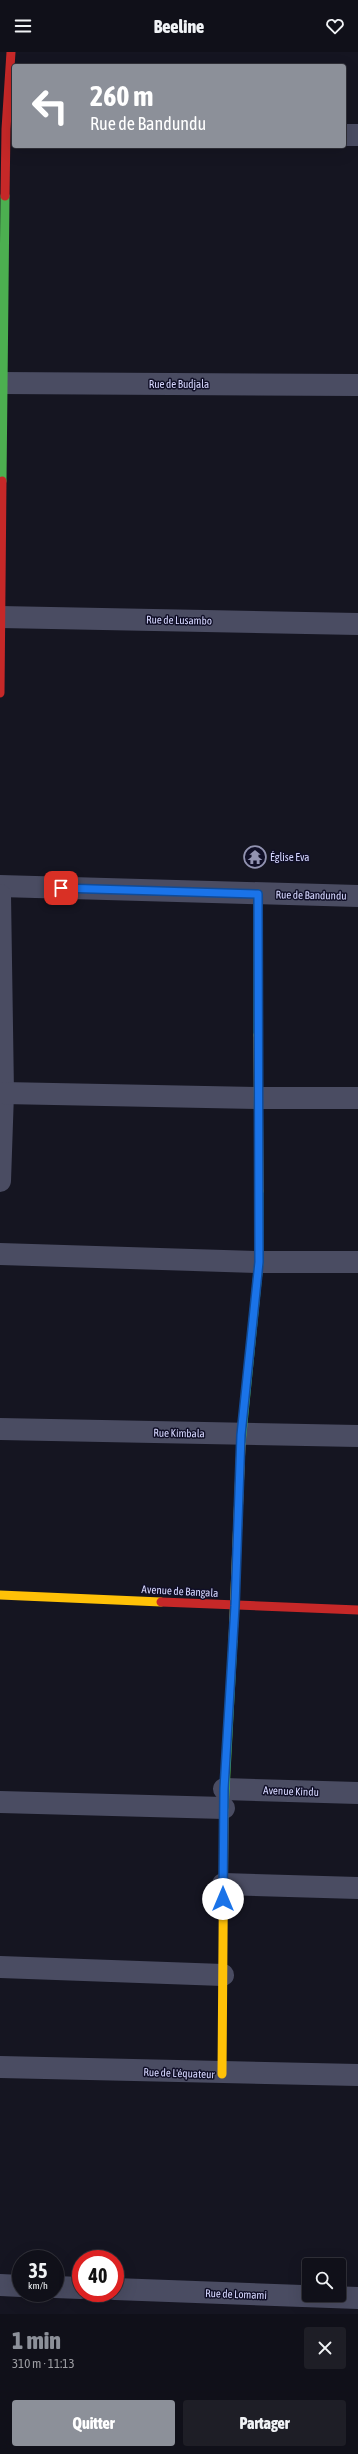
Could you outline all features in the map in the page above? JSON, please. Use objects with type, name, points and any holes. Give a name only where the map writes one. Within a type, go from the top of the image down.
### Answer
[{"type":"street","points":[[0,693],[1,383],[7,129],[11,52]]},
{"type":"street","points":[[346,134],[358,135]]},
{"type":"street","name":"Rue de Budjala","points":[[1,383],[358,385]]},
{"type":"street","name":"Rue de Lusambo","points":[[0,617],[358,624]]},
{"type":"street","name":"Rue de Bandundu","points":[[0,886],[358,896]]},
{"type":"street","points":[[222,2074],[224,1799],[235,1606],[241,1435],[259,1262],[258,894]]},
{"type":"street","points":[[0,895],[3,1092],[0,1181]]},
{"type":"street","points":[[3,1092],[259,1098],[358,1098]]},
{"type":"street","points":[[0,1254],[259,1262],[358,1262]]},
{"type":"street","name":"Rue Kimbala","points":[[0,1429],[241,1435],[358,1436]]},
{"type":"street","name":"Avenue de Bangala","points":[[0,1595],[358,1610]]},
{"type":"street","name":"Avenue Kindu","points":[[0,1802],[224,1799],[358,1793]]},
{"type":"street","points":[[223,1884],[358,1888]]},
{"type":"street","points":[[0,1967],[223,1975]]},
{"type":"street","name":"Rue de L'équateur","points":[[0,2067],[222,2074],[358,2075]]},
{"type":"street","points":[[0,2285],[12,2286]]},
{"type":"street","name":"Rue de Lomami","points":[[124,2289],[358,2298]]},
{"type":"traffic: fast","points":[[2,481],[5,196]]},
{"type":"traffic: fast","points":[[258,894],[258,1035]]},
{"type":"traffic: fast","points":[[241,1444],[259,1262],[259,1191]]},
{"type":"traffic: fast","points":[[224,1810],[233,1641]]},
{"type":"traffic: slow","points":[[258,1035],[259,1191]]},
{"type":"traffic: slow","points":[[233,1641],[241,1444]]},
{"type":"traffic: slow","points":[[0,1595],[161,1602]]},
{"type":"traffic: slow","points":[[222,2074],[224,1810]]},
{"type":"traffic: jam","points":[[5,196],[6,129],[11,52]]},
{"type":"traffic: jam","points":[[0,693],[2,481]]},
{"type":"traffic: jam","points":[[161,1602],[358,1610]]},
{"type":"place","name":"Église Eva","points":[[255,857]]},
{"type":"route","points":[[61,888],[258,894],[259,1262],[241,1435],[235,1606],[224,1789],[223,1899]]}]
